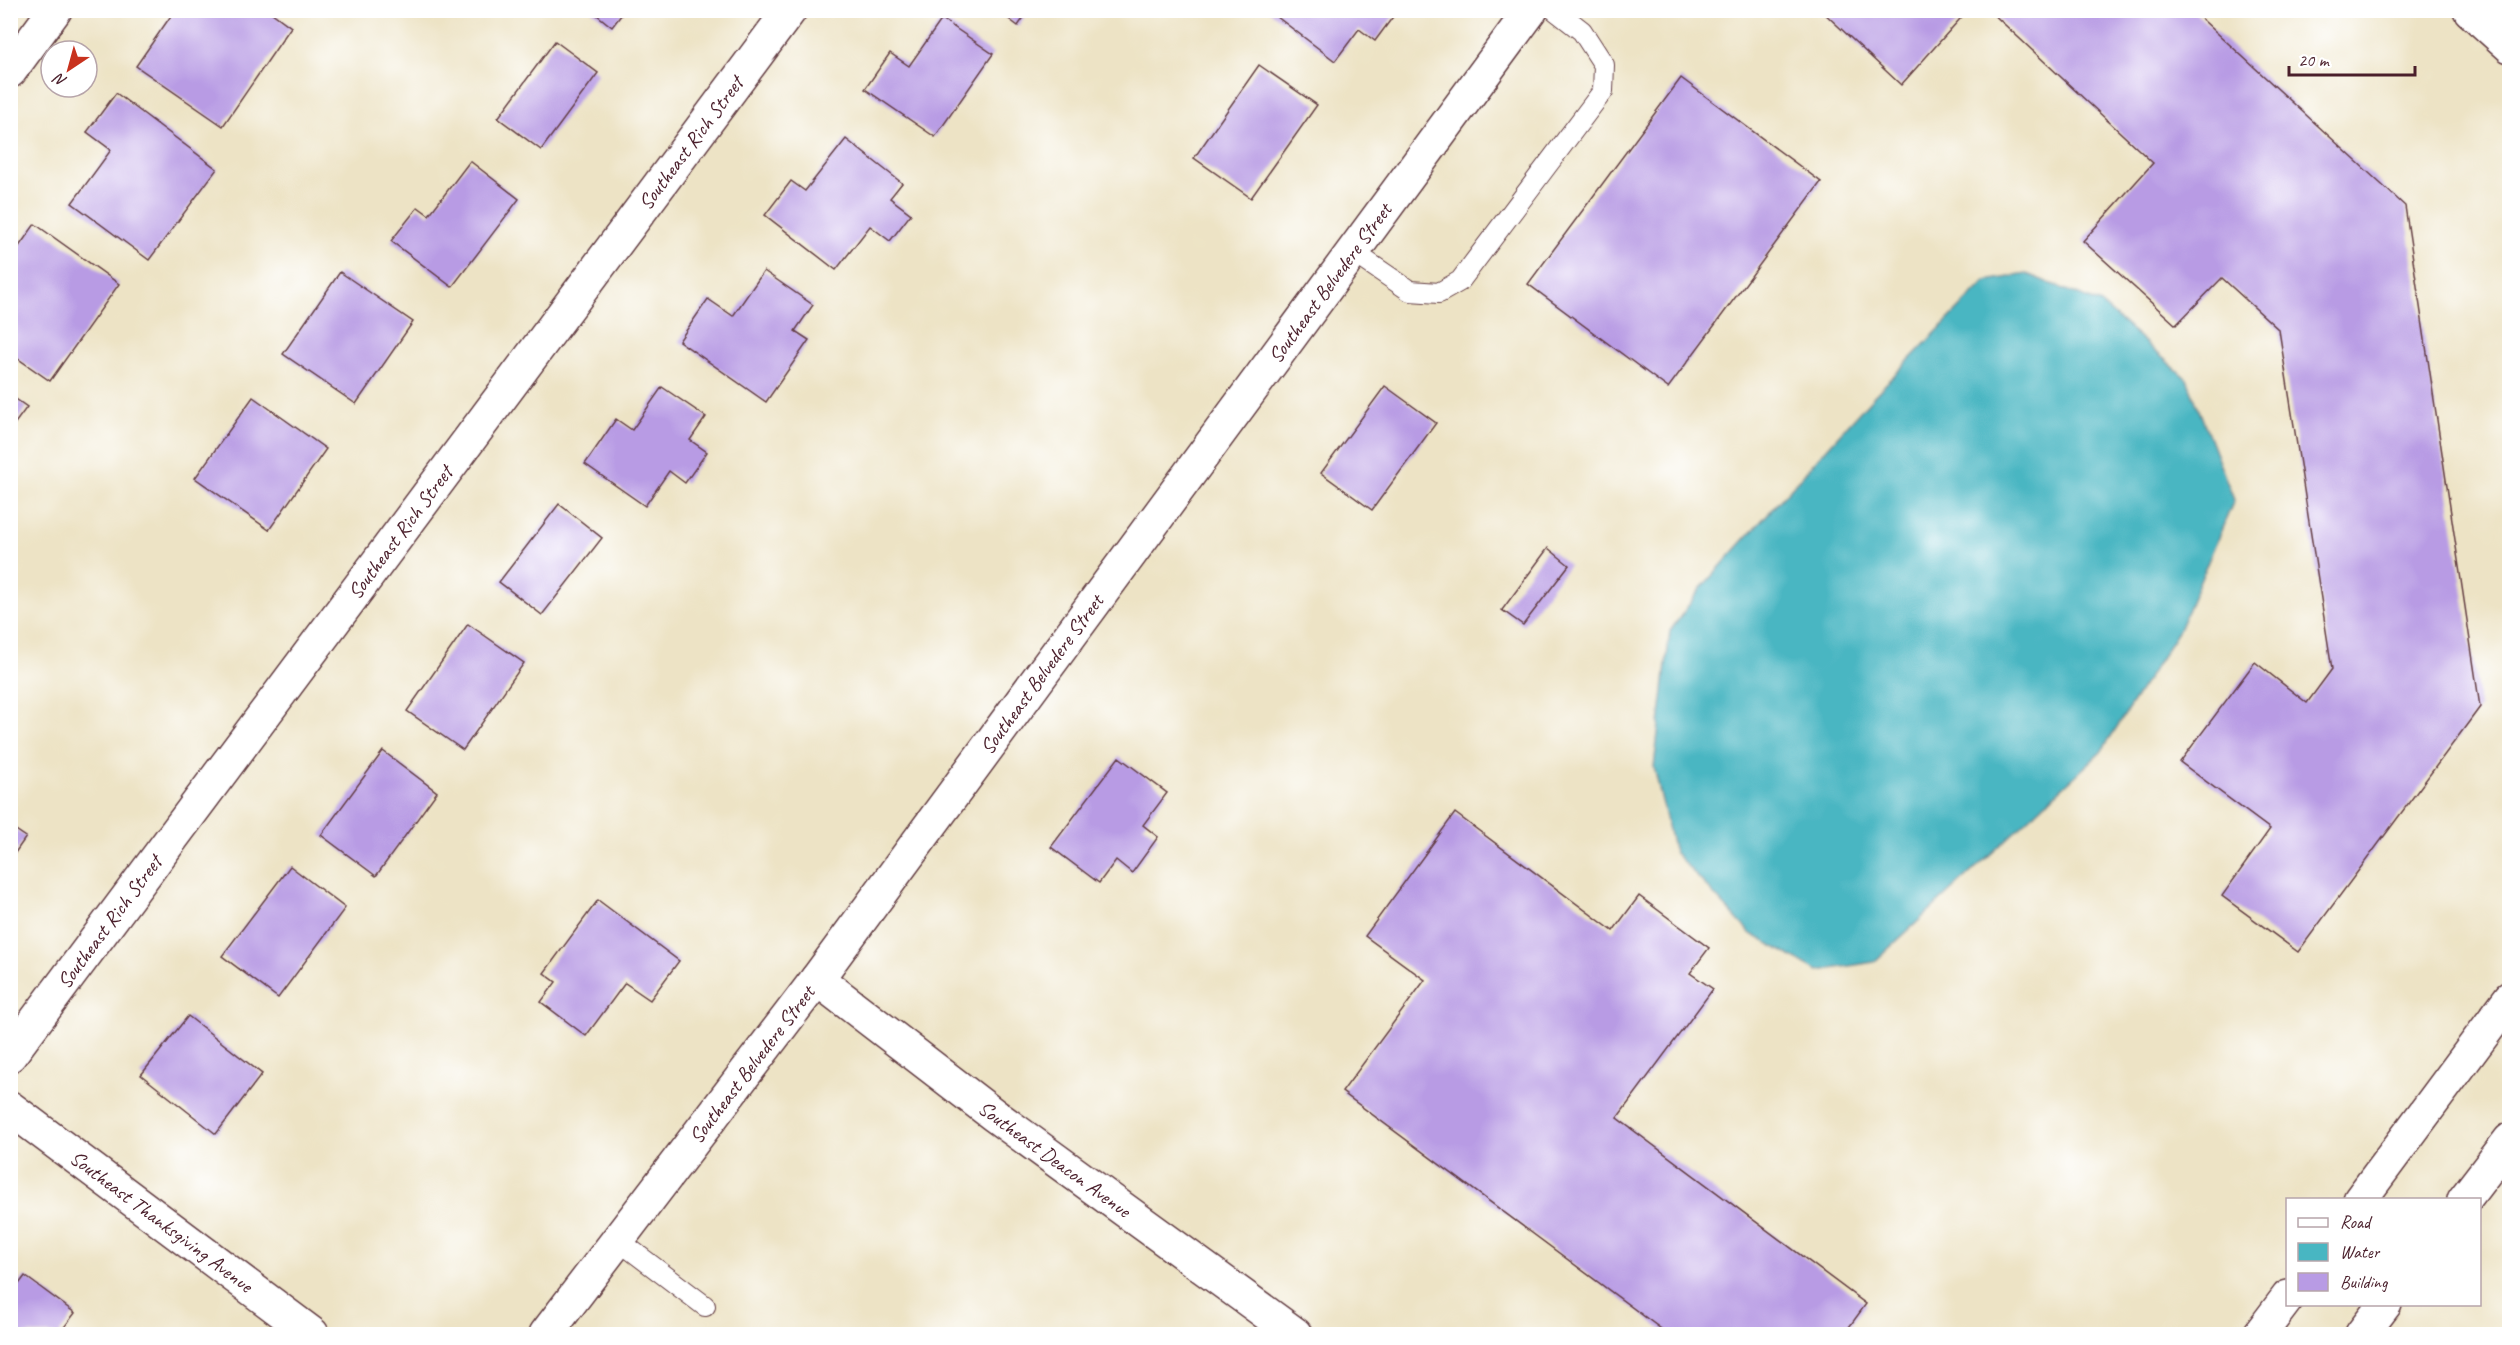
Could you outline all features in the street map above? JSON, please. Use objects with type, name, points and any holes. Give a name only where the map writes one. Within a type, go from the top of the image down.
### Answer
[{"type":"street","points":[[10,71],[55,10]]},
{"type":"street","name":"Southeast Rich Street","points":[[10,1055],[790,10]]},
{"type":"street","name":"Southeast Belvedere Street","points":[[546,1335],[817,979],[1531,10]]},
{"type":"street","points":[[2470,10],[2510,46]]},
{"type":"street","name":"Southeast Deacon Avenue","points":[[817,979],[994,1115],[1295,1335]]},
{"type":"street","points":[[2361,1198],[2510,998]]},
{"type":"street","name":"Southeast Thanksgiving Avenue","points":[[10,1108],[312,1335]]},
{"type":"street","points":[[2466,1198],[2510,1140]]},
{"type":"street","points":[[2260,1335],[2286,1300]]},
{"type":"street","points":[[2362,1335],[2384,1306]]},
{"type":"lane","points":[[1353,252],[1410,291],[1439,293],[1460,281],[1603,91],[1604,65],[1582,31],[1555,10]]},
{"type":"lane","points":[[618,1240],[705,1306]]},
{"type":"water","points":[[2027,274],[2101,304],[2187,379],[2234,500],[2179,630],[2101,752],[1874,962],[1818,971],[1751,934],[1674,852],[1654,767],[1670,631],[1701,588],[1873,397],[1986,281]]},
{"type":"building","points":[[175,10],[268,10],[291,27],[223,126],[136,66]]},
{"type":"building","points":[[591,10],[625,10],[612,27]]},
{"type":"building","points":[[997,10],[1029,10],[1018,26]]},
{"type":"building","points":[[1268,10],[1398,10],[1375,41],[1359,29],[1335,61]]},
{"type":"building","points":[[1821,10],[1968,10],[1901,85]]},
{"type":"building","points":[[1989,10],[2192,10],[2405,206],[2480,707],[2298,952],[2222,896],[2270,829],[2180,762],[2255,662],[2307,703],[2332,669],[2279,330],[2222,278],[2176,325],[2083,241],[2153,163]]},
{"type":"building","points":[[942,19],[993,54],[935,137],[865,89],[890,53],[909,66]]},
{"type":"building","points":[[555,41],[598,73],[541,150],[498,118]]},
{"type":"building","points":[[1259,65],[1317,105],[1251,198],[1194,158]]},
{"type":"building","points":[[1681,78],[1821,182],[1668,388],[1528,284]]},
{"type":"building","points":[[116,93],[217,169],[149,260],[72,203],[111,150],[87,132]]},
{"type":"building","points":[[846,139],[902,183],[890,198],[911,214],[890,241],[870,226],[836,270],[765,215],[791,181],[805,191]]},
{"type":"building","points":[[470,161],[519,199],[452,287],[391,241],[418,207],[429,215]]},
{"type":"building","points":[[35,224],[119,284],[50,381],[10,353],[10,259]]},
{"type":"building","points":[[764,271],[813,305],[795,331],[809,340],[766,402],[679,341],[708,299],[733,316]]},
{"type":"building","points":[[340,272],[413,322],[356,404],[283,354]]},
{"type":"building","points":[[1385,386],[1436,423],[1372,510],[1321,473]]},
{"type":"building","points":[[662,387],[706,417],[690,440],[707,452],[685,483],[669,471],[645,506],[585,464],[616,419],[632,430]]},
{"type":"building","points":[[10,395],[27,407],[10,430]]},
{"type":"building","points":[[253,397],[326,449],[269,530],[195,478]]},
{"type":"building","points":[[559,504],[602,538],[542,615],[499,582]]},
{"type":"building","points":[[1548,548],[1569,565],[1523,625],[1502,610]]},
{"type":"building","points":[[468,624],[524,663],[463,750],[407,711]]},
{"type":"building","points":[[383,751],[437,792],[376,876],[321,835]]},
{"type":"building","points":[[1119,757],[1167,793],[1143,825],[1158,837],[1132,873],[1116,860],[1099,883],[1051,847]]},
{"type":"building","points":[[1455,813],[1613,931],[1639,896],[1709,948],[1690,973],[1713,989],[1617,1118],[1866,1304],[1844,1334],[1668,1334],[1342,1092],[1425,980],[1365,936]]},
{"type":"building","points":[[10,826],[26,837],[10,860]]},
{"type":"building","points":[[290,866],[345,908],[278,998],[222,956]]},
{"type":"building","points":[[598,900],[679,961],[650,1000],[625,983],[586,1036],[541,1002],[556,982],[544,973]]},
{"type":"building","points":[[188,1016],[262,1074],[216,1134],[141,1075]]},
{"type":"building","points":[[25,1276],[75,1313],[59,1334],[10,1334],[10,1296]]}]
